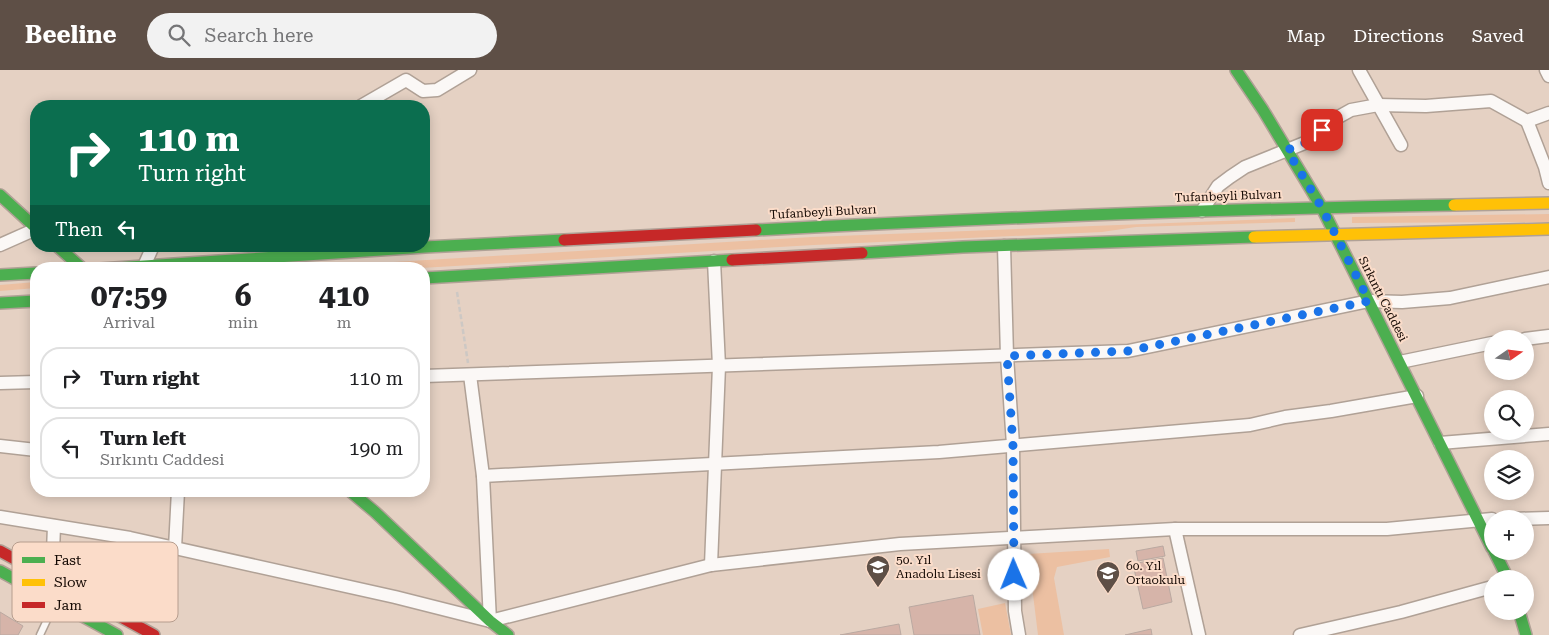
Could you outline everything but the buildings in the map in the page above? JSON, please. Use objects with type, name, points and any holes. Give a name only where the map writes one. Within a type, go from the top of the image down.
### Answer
[{"type":"main road","name":"Sırkıntı Caddesi","points":[[1236,70],[1263,110],[1336,234],[1484,532]]},
{"type":"main road","points":[[0,195],[30,223]]},
{"type":"main road","name":"Tufanbeyli Bulvarı","points":[[430,247],[856,224],[1202,211],[1549,204]]},
{"type":"main road","points":[[430,278],[714,260],[1004,246],[1336,234],[1549,229]]},
{"type":"main road","points":[[64,252],[75,262]]},
{"type":"main road","name":"Tufanbeyli Bulvarı","points":[[215,262],[355,252]]},
{"type":"main road","points":[[0,275],[30,273]]},
{"type":"main road","points":[[0,303],[30,301]]},
{"type":"main road","points":[[357,497],[508,635]]},
{"type":"main road","points":[[0,551],[12,557]]},
{"type":"main road","points":[[0,571],[12,578]]},
{"type":"main road","points":[[1522,620],[1526,635]]},
{"type":"main road","points":[[93,622],[117,635]]},
{"type":"main road","points":[[131,622],[154,635]]},
{"type":"street","points":[[371,100],[406,80],[424,91],[437,90],[470,70]]},
{"type":"street","points":[[1359,70],[1401,145]]},
{"type":"street","points":[[1546,70],[1549,76]]},
{"type":"street","points":[[1202,211],[1218,186],[1244,167],[1312,140],[1333,120],[1351,110],[1378,105],[1426,106],[1491,101],[1526,121],[1545,166],[1549,183]]},
{"type":"street","points":[[1526,121],[1549,113]]},
{"type":"street","points":[[0,245],[30,232]]},
{"type":"street","points":[[1004,246],[1007,356],[1013,446],[1015,611],[1019,635]]},
{"type":"street","points":[[711,565],[719,366],[714,260]]},
{"type":"street","points":[[430,376],[1128,351],[1369,301],[1402,302],[1450,298],[1549,277]]},
{"type":"street","points":[[1534,338],[1549,336]]},
{"type":"street","points":[[1400,362],[1484,345]]},
{"type":"street","points":[[470,375],[483,476],[490,620]]},
{"type":"street","points":[[0,383],[30,382]]},
{"type":"street","points":[[483,476],[939,452],[1013,446],[1250,425],[1284,417],[1416,396]]},
{"type":"street","points":[[1440,443],[1549,434]]},
{"type":"street","points":[[0,446],[30,449]]},
{"type":"street","points":[[175,542],[178,497]]},
{"type":"street","points":[[0,517],[148,542]]},
{"type":"street","points":[[1534,518],[1549,518]]},
{"type":"street","points":[[178,549],[490,620],[711,565],[900,544],[1175,530],[1386,529],[1484,520]]},
{"type":"street","points":[[53,542],[54,526]]},
{"type":"street","points":[[1175,530],[1199,635]]},
{"type":"street","points":[[1300,635],[1402,612],[1484,589]]},
{"type":"lane","points":[[40,635],[46,622]]},
{"type":"path","points":[[455,276],[470,375]]},
{"type":"shaded area","points":[[1549,214],[1549,222],[1352,223],[1352,217]]},
{"type":"shaded area","points":[[1295,218],[1295,222],[1136,227],[1102,232],[814,245],[430,267],[430,262],[394,262],[812,237]]},
{"type":"shaded area","points":[[30,282],[30,288],[0,291],[0,285]]},
{"type":"shaded area","points":[[1109,549],[1110,557],[1057,567],[1054,578],[1064,635],[1038,635],[1028,554]]},
{"type":"shaded area","points":[[1005,603],[1011,635],[983,635],[978,609]]},
{"type":"traffic: fast","points":[[1236,70],[1263,110],[1322,208],[1484,532]]},
{"type":"traffic: fast","points":[[0,195],[30,222]]},
{"type":"traffic: fast","points":[[756,230],[1105,214],[1454,205]]},
{"type":"traffic: fast","points":[[862,253],[963,247],[1254,237]]},
{"type":"traffic: fast","points":[[430,247],[564,240]]},
{"type":"traffic: fast","points":[[64,252],[75,262]]},
{"type":"traffic: fast","points":[[203,262],[351,252]]},
{"type":"traffic: fast","points":[[430,278],[732,260]]},
{"type":"traffic: fast","points":[[0,275],[30,273]]},
{"type":"traffic: fast","points":[[0,303],[30,301]]},
{"type":"traffic: fast","points":[[357,497],[490,621],[508,635]]},
{"type":"traffic: fast","points":[[1498,560],[1504,570]]},
{"type":"traffic: fast","points":[[0,571],[12,578]]},
{"type":"traffic: fast","points":[[1522,620],[1526,635]]},
{"type":"traffic: fast","points":[[93,622],[117,635]]},
{"type":"traffic: slow","points":[[1454,205],[1549,203]]},
{"type":"traffic: slow","points":[[1254,237],[1549,229]]},
{"type":"traffic: jam","points":[[564,240],[756,230]]},
{"type":"traffic: jam","points":[[732,260],[862,253]]},
{"type":"traffic: jam","points":[[0,551],[12,558]]},
{"type":"traffic: jam","points":[[130,622],[154,635]]},
{"type":"place","name":"50. Yıl Anadolu Lisesi","points":[[878,588]]},
{"type":"place","name":"60. Yıl Ortaokulu","points":[[1108,594]]},
{"type":"route","points":[[1014,575],[1013,446],[1007,356],[1128,351],[1369,301],[1322,208],[1287,150],[1312,140],[1322,130]]}]
